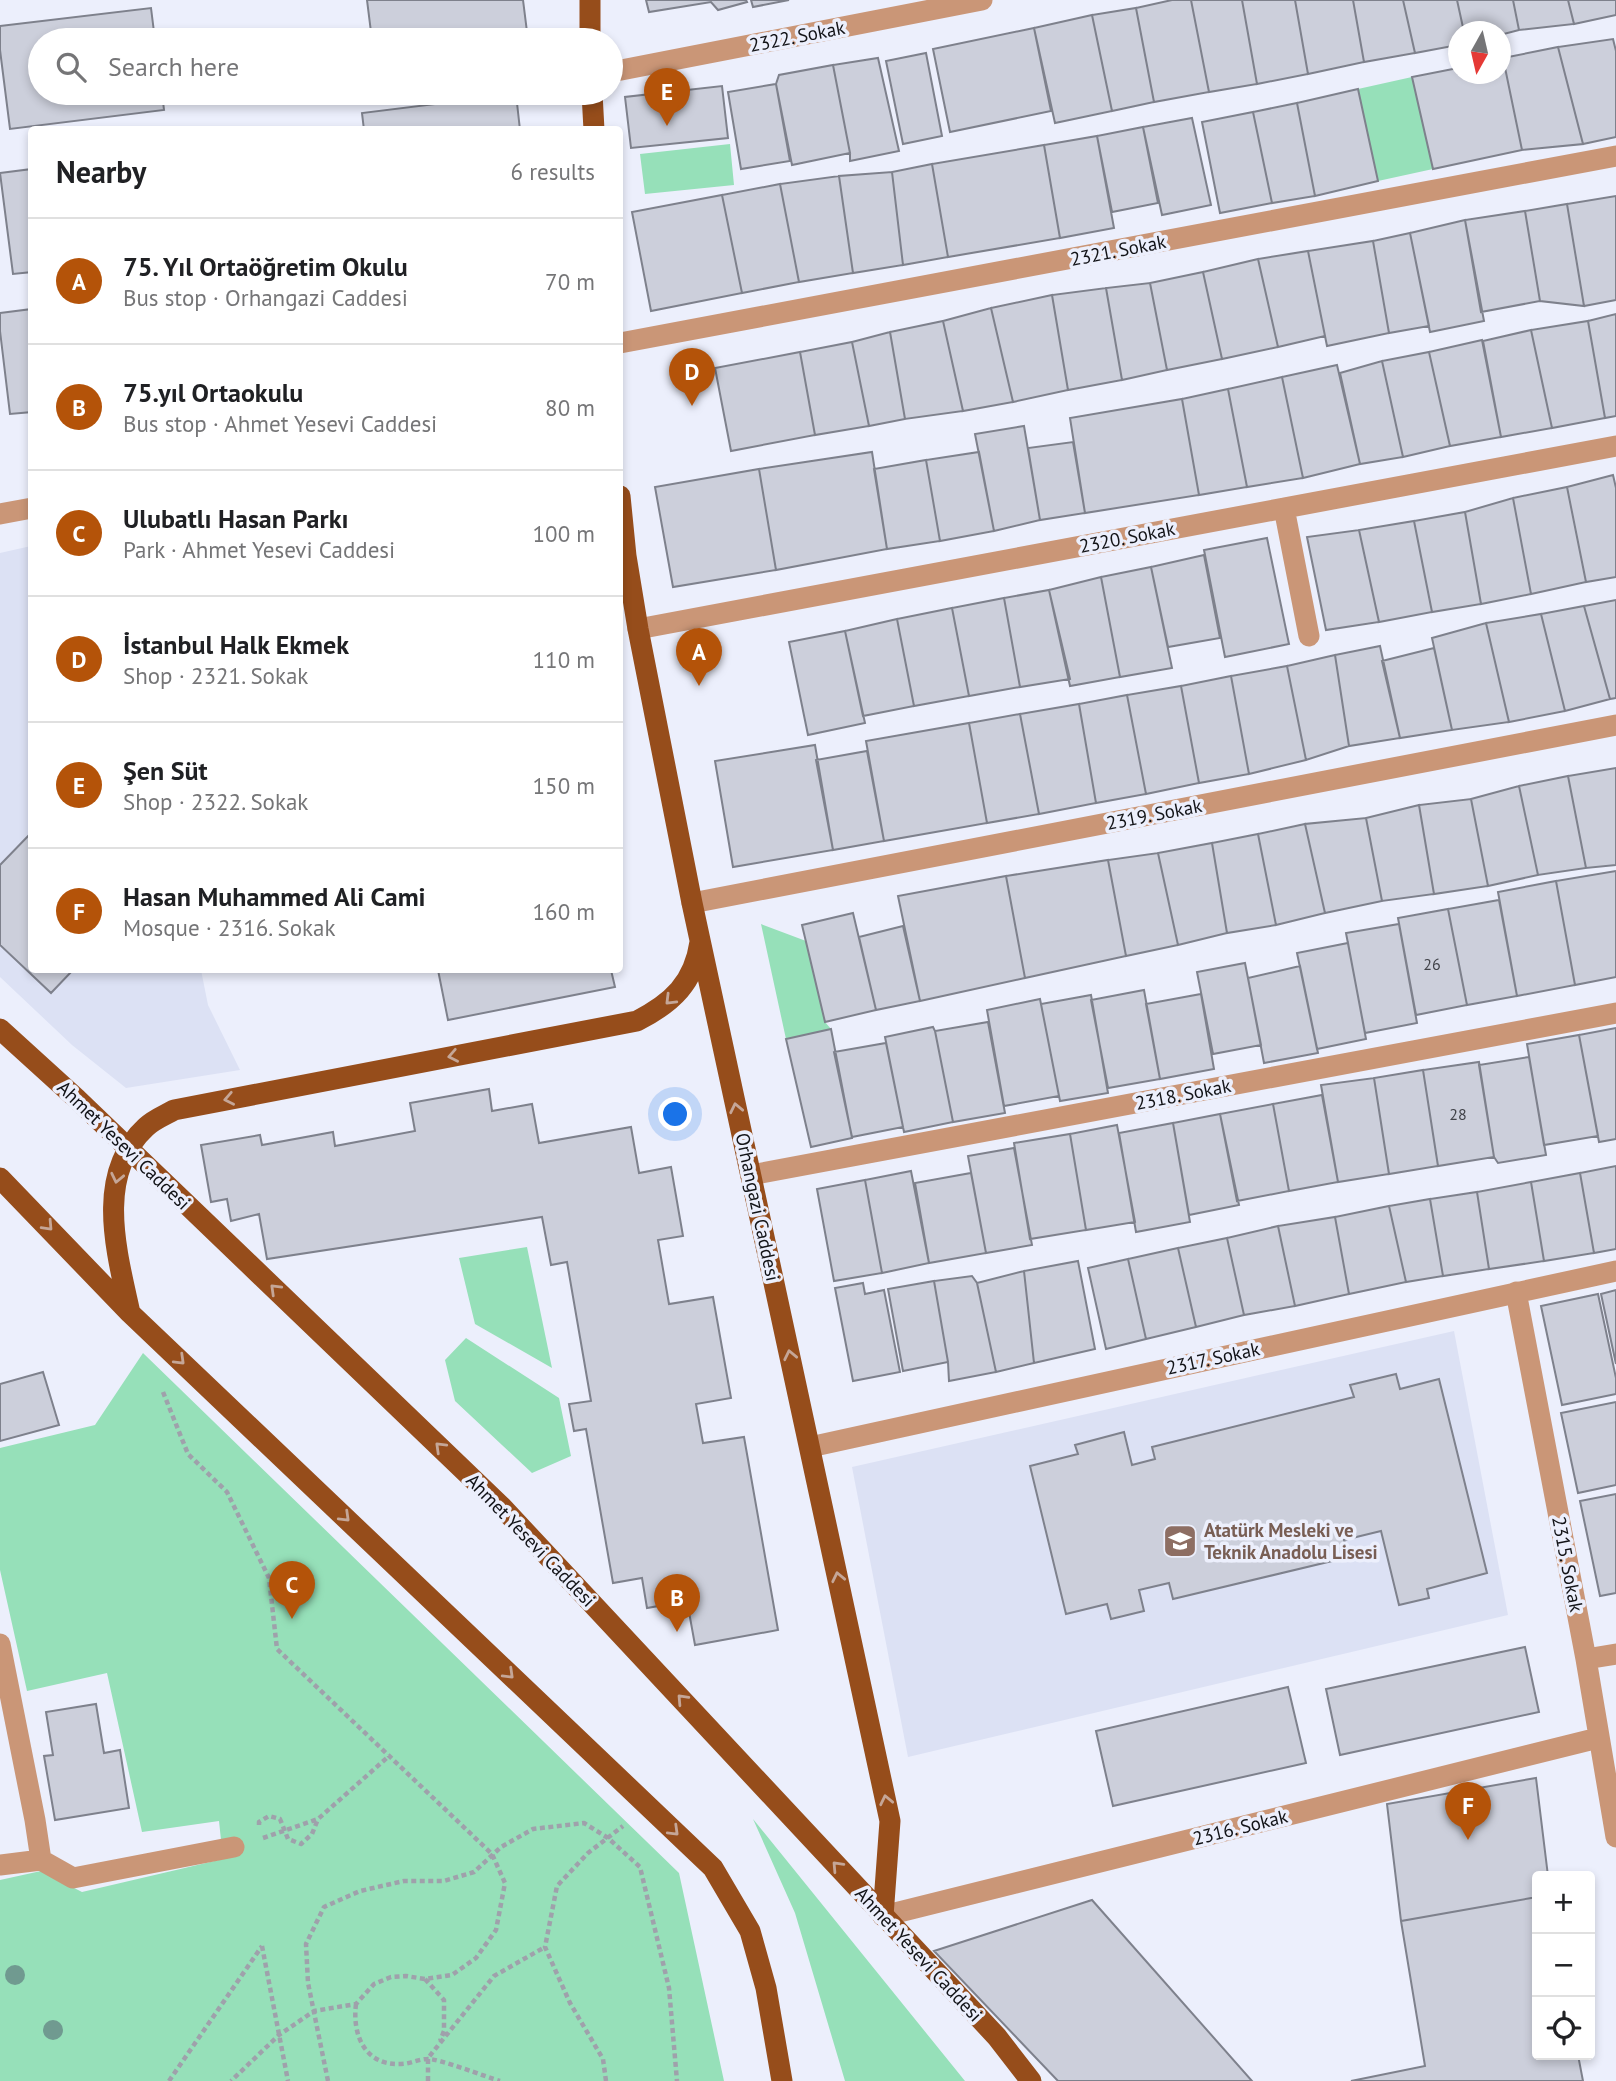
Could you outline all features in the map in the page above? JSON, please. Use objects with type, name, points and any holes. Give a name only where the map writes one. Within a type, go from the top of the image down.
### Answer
[{"type":"main road","points":[[590,0],[590,28]]},
{"type":"main road","points":[[593,105],[594,126]]},
{"type":"main road","name":"Orhangazi Caddesi","points":[[623,526],[638,629],[692,903],[890,1821],[883,1916]]},
{"type":"main road","points":[[130,1313],[117,1254],[115,1176],[128,1148],[146,1126],[174,1110],[638,1021],[662,1008],[677,994],[698,958],[700,940]]},
{"type":"main road","name":"Ahmet Yesevi Caddesi","points":[[0,1029],[501,1506],[1014,2058],[1031,2081]]},
{"type":"main road","points":[[0,1178],[130,1313],[713,1868],[750,1931],[766,1988],[782,2081]]},
{"type":"main road","points":[[1014,2058],[1015,2081]]},
{"type":"street","name":"2322. Sokak","points":[[623,70],[982,0]]},
{"type":"street","name":"2321. Sokak","points":[[623,341],[1616,156]]},
{"type":"street","name":"2320. Sokak","points":[[638,629],[1616,446]]},
{"type":"street","points":[[1284,508],[1309,636]]},
{"type":"street","points":[[0,514],[28,509]]},
{"type":"street","name":"2319. Sokak","points":[[692,903],[1616,725]]},
{"type":"street","name":"2318. Sokak","points":[[751,1175],[1616,1013]]},
{"type":"street","name":"2317. Sokak","points":[[810,1447],[1616,1272]]},
{"type":"street","name":"2315. Sokak","points":[[1516,1292],[1586,1659],[1616,1837]]},
{"type":"street","points":[[0,1644],[41,1860]]},
{"type":"street","points":[[1586,1659],[1616,1654]]},
{"type":"street","name":"2316. Sokak","points":[[883,1916],[1598,1738]]},
{"type":"street","points":[[0,1865],[41,1860],[73,1878],[234,1847]]},
{"type":"path","points":[[162,1390],[188,1454],[228,1492],[269,1578],[277,1648],[492,1854],[505,1883],[496,1930],[476,1958],[452,1975],[425,1979],[391,1977],[374,1984],[356,2004],[354,2022],[357,2036],[366,2049],[380,2060],[398,2064],[428,2059],[500,2081]]},
{"type":"path","points":[[318,1819],[312,1833],[301,1844],[288,1839],[283,1830],[280,1819],[269,1816],[259,1822],[261,1838],[259,1856],[249,1861],[240,1859],[234,1847],[261,1838],[283,1830],[318,1819],[389,1756]]},
{"type":"path","points":[[606,2081],[603,2059],[570,2003],[545,1947],[557,1886],[588,1853],[648,1806]]},
{"type":"path","points":[[328,2081],[308,1983],[306,1944],[324,1907],[360,1891],[404,1881],[444,1881],[474,1872],[501,1847],[533,1829],[584,1824],[608,1838],[640,1867],[669,1988],[677,2081]]},
{"type":"path","points":[[169,2081],[262,1946],[288,2081]]},
{"type":"path","points":[[428,2081],[428,2059],[494,1976],[545,1947]]},
{"type":"path","points":[[425,1979],[444,2000],[444,2031],[439,2045]]},
{"type":"path","points":[[231,2081],[279,2035],[314,2011],[356,2004]]},
{"type":"shaded area","points":[[28,547],[28,973],[202,973],[208,1005],[240,1070],[126,1088],[72,1045],[0,977],[0,553]]},
{"type":"shaded area","name":"Atatürk Mesleki ve Teknik Anadolu Lisesi","points":[[1454,1331],[1508,1615],[908,1757],[852,1467]]},
{"type":"green space","points":[[1412,77],[1433,169],[1378,181],[1358,89]]},
{"type":"green space","points":[[730,144],[734,185],[645,194],[640,154]]},
{"type":"green space","points":[[761,924],[806,941],[825,1022],[831,1029],[786,1039]]},
{"type":"green space","points":[[527,1247],[552,1368],[475,1324],[459,1258]]},
{"type":"green space","points":[[466,1338],[559,1398],[571,1456],[532,1473],[455,1401],[445,1360]]},
{"type":"green space","points":[[143,1353],[679,1873],[724,2081],[0,2081],[0,1880],[41,1871],[82,1892],[223,1859],[219,1821],[142,1832],[107,1673],[27,1691],[0,1570],[0,1448],[95,1425]]},
{"type":"green space","points":[[753,1819],[965,2081],[845,2081],[795,1913]]},
{"type":"building","points":[[367,0],[523,0],[526,28],[370,28]]},
{"type":"building","points":[[646,0],[747,2],[718,10],[711,2],[649,12]]},
{"type":"building","points":[[751,0],[789,0],[753,7]]},
{"type":"building","points":[[1172,0],[1191,0],[1209,92],[1154,102],[1136,8]]},
{"type":"building","points":[[1191,0],[1242,0],[1257,84],[1209,92]]},
{"type":"building","points":[[1242,0],[1295,0],[1308,74],[1257,84]]},
{"type":"building","points":[[1295,0],[1353,0],[1364,62],[1308,74]]},
{"type":"building","points":[[1353,0],[1403,0],[1415,53],[1364,62]]},
{"type":"building","points":[[1403,0],[1457,0],[1462,21],[1448,21],[1448,47],[1415,53]]},
{"type":"building","points":[[1457,0],[1513,0],[1519,30],[1511,32],[1511,21],[1462,21]]},
{"type":"building","points":[[1513,0],[1568,0],[1574,24],[1519,30]]},
{"type":"building","points":[[1568,0],[1616,0],[1616,15],[1574,24]]},
{"type":"building","points":[[151,8],[154,28],[28,28],[28,105],[163,105],[164,110],[10,129],[0,50],[0,26]]},
{"type":"building","points":[[1136,8],[1154,102],[1112,111],[1092,15]]},
{"type":"building","points":[[1092,15],[1112,111],[1055,123],[1034,28]]},
{"type":"building","points":[[1034,28],[1051,111],[950,132],[933,49]]},
{"type":"building","points":[[1613,39],[1616,51],[1616,137],[1583,144],[1558,47]]},
{"type":"building","points":[[1558,47],[1583,144],[1522,150],[1508,84],[1511,84],[1511,56]]},
{"type":"building","points":[[926,53],[942,136],[903,144],[886,61]]},
{"type":"building","points":[[878,58],[899,151],[850,161],[833,65]]},
{"type":"building","points":[[833,65],[850,153],[792,165],[776,84],[779,75]]},
{"type":"building","points":[[1448,70],[1448,84],[1508,84],[1522,150],[1433,169],[1412,77]]},
{"type":"building","points":[[776,84],[790,161],[741,169],[728,92]]},
{"type":"building","points":[[722,86],[728,138],[631,148],[625,97]]},
{"type":"building","points":[[1358,89],[1378,181],[1315,196],[1297,103]]},
{"type":"building","points":[[1297,103],[1315,196],[1272,203],[1253,112]]},
{"type":"building","points":[[427,105],[517,105],[520,126],[364,126],[362,113]]},
{"type":"building","points":[[1253,112],[1272,203],[1220,213],[1202,122]]},
{"type":"building","points":[[1192,118],[1211,205],[1162,215],[1143,127]]},
{"type":"building","points":[[1143,127],[1158,203],[1112,212],[1097,136]]},
{"type":"building","points":[[1097,136],[1114,228],[1060,238],[1044,145]]},
{"type":"building","points":[[1044,145],[1060,238],[948,257],[932,164]]},
{"type":"building","points":[[932,164],[948,257],[903,265],[892,172]]},
{"type":"building","points":[[28,170],[28,272],[13,274],[0,173]]},
{"type":"building","points":[[892,172],[903,265],[853,273],[839,176]]},
{"type":"building","points":[[839,176],[853,273],[799,282],[780,184]]},
{"type":"building","points":[[780,184],[799,282],[742,293],[722,195]]},
{"type":"building","points":[[722,195],[742,293],[651,311],[632,212]]},
{"type":"building","points":[[1616,196],[1616,300],[1584,306],[1567,204]]},
{"type":"building","points":[[1567,204],[1584,306],[1540,301],[1525,211]]},
{"type":"building","points":[[1525,211],[1540,301],[1481,312],[1465,220]]},
{"type":"building","points":[[1465,220],[1484,321],[1430,332],[1410,233]]},
{"type":"building","points":[[1410,233],[1429,326],[1389,333],[1373,241]]},
{"type":"building","points":[[1373,241],[1389,333],[1327,346],[1308,251]]},
{"type":"building","points":[[1308,251],[1325,336],[1278,347],[1258,259]]},
{"type":"building","points":[[1258,259],[1278,347],[1222,359],[1203,272]]},
{"type":"building","points":[[1203,272],[1222,359],[1167,370],[1150,283]]},
{"type":"building","points":[[1150,283],[1167,370],[1122,380],[1106,288]]},
{"type":"building","points":[[1106,288],[1122,380],[1068,390],[1052,295]]},
{"type":"building","points":[[1052,295],[1068,390],[1013,402],[991,308]]},
{"type":"building","points":[[991,308],[1013,402],[963,411],[943,321]]},
{"type":"building","points":[[28,310],[28,412],[10,414],[0,313]]},
{"type":"building","points":[[1616,314],[1616,416],[1605,418],[1588,321]]},
{"type":"building","points":[[943,321],[963,411],[905,419],[890,332]]},
{"type":"building","points":[[1588,321],[1605,418],[1552,428],[1531,330]]},
{"type":"building","points":[[1531,330],[1552,428],[1501,437],[1483,341]]},
{"type":"building","points":[[890,332],[905,419],[869,426],[852,342]]},
{"type":"building","points":[[1482,340],[1501,437],[1450,446],[1429,352]]},
{"type":"building","points":[[852,342],[869,426],[815,435],[800,352]]},
{"type":"building","points":[[800,352],[815,435],[731,451],[715,368]]},
{"type":"building","points":[[1429,352],[1450,446],[1403,457],[1382,361]]},
{"type":"building","points":[[1382,361],[1403,457],[1360,464],[1340,373]]},
{"type":"building","points":[[1337,365],[1360,464],[1303,478],[1282,377]]},
{"type":"building","points":[[1282,377],[1303,478],[1247,487],[1228,389]]},
{"type":"building","points":[[1228,389],[1247,487],[1199,495],[1182,399]]},
{"type":"building","points":[[1182,399],[1199,495],[1085,513],[1070,418]]},
{"type":"building","points":[[1024,426],[1040,520],[994,531],[975,434]]},
{"type":"building","points":[[1073,442],[1085,513],[1040,520],[1028,448]]},
{"type":"building","points":[[872,452],[887,549],[776,570],[759,469]]},
{"type":"building","points":[[979,452],[994,531],[940,541],[926,460]]},
{"type":"building","points":[[926,460],[940,541],[887,549],[874,469]]},
{"type":"building","points":[[759,469],[776,570],[673,587],[655,487]]},
{"type":"building","points":[[1613,475],[1616,488],[1616,577],[1586,582],[1567,487]]},
{"type":"building","points":[[1567,487],[1586,582],[1531,594],[1513,498]]},
{"type":"building","points":[[1513,498],[1531,594],[1481,604],[1465,512]]},
{"type":"building","points":[[1465,512],[1481,604],[1432,612],[1414,521]]},
{"type":"building","points":[[1414,521],[1432,612],[1379,622],[1359,530]]},
{"type":"building","points":[[1359,530],[1379,622],[1326,630],[1307,537]]},
{"type":"building","points":[[1267,538],[1289,644],[1225,657],[1204,550]]},
{"type":"building","points":[[1204,555],[1220,638],[1168,647],[1151,567]]},
{"type":"building","points":[[1151,567],[1172,668],[1120,677],[1101,577]]},
{"type":"building","points":[[1101,577],[1120,677],[1070,686],[1049,590]]},
{"type":"building","points":[[1049,590],[1070,679],[1020,687],[1004,598]]},
{"type":"building","points":[[1004,598],[1020,687],[969,696],[952,608]]},
{"type":"building","points":[[1616,600],[1616,698],[1610,699],[1584,606]]},
{"type":"building","points":[[1584,606],[1610,699],[1565,711],[1541,614]]},
{"type":"building","points":[[952,608],[969,696],[914,706],[897,619]]},
{"type":"building","points":[[1541,614],[1565,711],[1509,722],[1486,623]]},
{"type":"building","points":[[897,619],[914,706],[863,716],[845,631]]},
{"type":"building","points":[[1486,623],[1509,722],[1452,730],[1432,638]]},
{"type":"building","points":[[845,631],[865,723],[808,735],[789,642]]},
{"type":"building","points":[[1380,646],[1400,738],[1349,746],[1335,655]]},
{"type":"building","points":[[1434,648],[1452,730],[1400,738],[1382,661]]},
{"type":"building","points":[[1335,655],[1349,746],[1306,760],[1287,666]]},
{"type":"building","points":[[1287,666],[1306,760],[1249,774],[1231,676]]},
{"type":"building","points":[[1231,676],[1249,774],[1199,783],[1181,686]]},
{"type":"building","points":[[1181,686],[1199,783],[1146,794],[1127,695]]},
{"type":"building","points":[[1127,695],[1146,794],[1096,803],[1079,704]]},
{"type":"building","points":[[1079,704],[1096,803],[1039,814],[1020,714]]},
{"type":"building","points":[[1020,714],[1039,814],[987,823],[969,723]]},
{"type":"building","points":[[969,723],[987,823],[884,841],[866,741]]},
{"type":"building","points":[[815,745],[833,850],[733,867],[715,761]]},
{"type":"building","points":[[867,751],[884,841],[833,850],[816,760]]},
{"type":"building","points":[[1616,768],[1616,865],[1586,868],[1568,776]]},
{"type":"building","points":[[1568,776],[1586,868],[1538,875],[1519,786]]},
{"type":"building","points":[[1519,786],[1538,875],[1488,886],[1471,799]]},
{"type":"building","points":[[1471,799],[1488,886],[1434,894],[1419,805]]},
{"type":"building","points":[[1419,805],[1434,894],[1382,901],[1366,818]]},
{"type":"building","points":[[1366,818],[1382,901],[1325,913],[1305,824]]},
{"type":"building","points":[[1305,824],[1325,913],[1276,925],[1258,834]]},
{"type":"building","points":[[1258,834],[1276,925],[1227,933],[1212,843]]},
{"type":"building","points":[[28,836],[28,971],[0,945],[0,865]]},
{"type":"building","points":[[1212,843],[1227,933],[1178,945],[1158,853]]},
{"type":"building","points":[[1158,853],[1178,945],[1126,956],[1108,860]]},
{"type":"building","points":[[1108,860],[1126,956],[1025,978],[1006,876]]},
{"type":"building","points":[[1616,871],[1616,977],[1575,985],[1556,881]]},
{"type":"building","points":[[1006,876],[1025,978],[920,1001],[898,896]]},
{"type":"building","points":[[1556,881],[1575,985],[1517,996],[1498,892]]},
{"type":"building","points":[[1499,900],[1517,996],[1467,1005],[1448,909]]},
{"type":"building","points":[[1448,909],[1467,1005],[1416,1015],[1398,918]]},
{"type":"building","points":[[853,913],[876,1010],[825,1022],[802,925]]},
{"type":"building","points":[[1399,924],[1417,1023],[1365,1033],[1346,933]]},
{"type":"building","points":[[903,926],[920,1001],[876,1010],[859,937]]},
{"type":"building","points":[[1348,943],[1366,1039],[1317,1049],[1297,953]]},
{"type":"building","points":[[1245,963],[1261,1045],[1213,1054],[1197,972]]},
{"type":"building","points":[[1300,966],[1318,1053],[1264,1063],[1248,978]]},
{"type":"building","points":[[30,973],[70,973],[51,993]]},
{"type":"building","points":[[439,973],[612,973],[615,987],[448,1020]]},
{"type":"building","points":[[1144,990],[1160,1079],[1108,1088],[1091,1000]]},
{"type":"building","points":[[1201,994],[1214,1069],[1160,1079],[1146,1004]]},
{"type":"building","points":[[1091,995],[1108,1093],[1060,1101],[1041,1004]]},
{"type":"building","points":[[1040,999],[1059,1096],[1004,1106],[987,1010]]},
{"type":"building","points":[[988,1022],[1005,1113],[953,1122],[935,1031]]},
{"type":"building","points":[[933,1027],[953,1122],[904,1132],[885,1037]]},
{"type":"building","points":[[1616,1028],[1616,1139],[1599,1142],[1579,1035]]},
{"type":"building","points":[[831,1029],[852,1138],[811,1147],[786,1039]]},
{"type":"building","points":[[1579,1035],[1598,1136],[1544,1145],[1527,1044]]},
{"type":"building","points":[[886,1043],[903,1127],[852,1137],[834,1052]]},
{"type":"building","points":[[1529,1057],[1546,1155],[1498,1163],[1494,1157],[1479,1065]]},
{"type":"building","points":[[1479,1062],[1494,1157],[1438,1166],[1423,1070]]},
{"type":"building","points":[[1423,1070],[1438,1166],[1389,1174],[1374,1078]]},
{"type":"building","points":[[1374,1078],[1389,1174],[1338,1182],[1321,1085]]},
{"type":"building","points":[[489,1089],[492,1111],[532,1104],[539,1143],[631,1127],[639,1173],[671,1167],[683,1236],[658,1240],[669,1304],[713,1297],[731,1398],[696,1404],[703,1443],[744,1437],[778,1630],[695,1645],[687,1601],[647,1608],[642,1578],[613,1583],[586,1429],[574,1431],[569,1404],[591,1401],[567,1262],[551,1265],[542,1217],[267,1259],[259,1214],[231,1221],[227,1199],[211,1202],[201,1145],[260,1135],[262,1145],[333,1132],[335,1146],[415,1131],[410,1103]]},
{"type":"building","points":[[1322,1095],[1338,1182],[1289,1191],[1273,1104]]},
{"type":"building","points":[[1273,1104],[1289,1191],[1237,1201],[1220,1114]]},
{"type":"building","points":[[1220,1114],[1239,1205],[1189,1215],[1173,1123]]},
{"type":"building","points":[[1173,1123],[1190,1222],[1136,1232],[1119,1133]]},
{"type":"building","points":[[1117,1125],[1135,1222],[1086,1230],[1070,1134]]},
{"type":"building","points":[[1070,1134],[1086,1230],[1030,1239],[1014,1143]]},
{"type":"building","points":[[1014,1148],[1032,1245],[986,1253],[968,1156]]},
{"type":"building","points":[[1616,1166],[1616,1249],[1594,1253],[1580,1173]]},
{"type":"building","points":[[911,1171],[929,1263],[882,1273],[865,1180]]},
{"type":"building","points":[[971,1173],[986,1253],[929,1263],[915,1183]]},
{"type":"building","points":[[1580,1173],[1594,1253],[1544,1261],[1531,1182]]},
{"type":"building","points":[[865,1180],[882,1273],[834,1281],[817,1189]]},
{"type":"building","points":[[1531,1182],[1544,1261],[1489,1269],[1477,1192]]},
{"type":"building","points":[[1477,1192],[1489,1269],[1443,1276],[1430,1199]]},
{"type":"building","points":[[1430,1199],[1443,1276],[1406,1282],[1389,1206]]},
{"type":"building","points":[[1389,1206],[1406,1282],[1349,1294],[1335,1217]]},
{"type":"building","points":[[1335,1217],[1349,1294],[1295,1306],[1278,1226]]},
{"type":"building","points":[[1278,1226],[1295,1306],[1244,1315],[1227,1238]]},
{"type":"building","points":[[1227,1238],[1244,1315],[1196,1327],[1178,1248]]},
{"type":"building","points":[[1178,1248],[1196,1327],[1146,1339],[1128,1259]]},
{"type":"building","points":[[1128,1259],[1146,1339],[1106,1349],[1088,1268]]},
{"type":"building","points":[[1078,1261],[1095,1349],[1034,1363],[1024,1271]]},
{"type":"building","points":[[1024,1271],[1034,1363],[996,1372],[977,1283]]},
{"type":"building","points":[[972,1276],[977,1283],[996,1372],[949,1381],[934,1281]]},
{"type":"building","points":[[934,1281],[948,1362],[903,1371],[888,1289]]},
{"type":"building","points":[[863,1283],[865,1294],[884,1290],[900,1372],[853,1381],[835,1288]]},
{"type":"building","points":[[1616,1290],[1616,1364],[1601,1294]]},
{"type":"building","points":[[1598,1294],[1616,1378],[1616,1394],[1562,1405],[1541,1306]]},
{"type":"building","points":[[43,1372],[59,1425],[0,1441],[0,1384]]},
{"type":"building","points":[[1396,1374],[1400,1389],[1439,1379],[1487,1573],[1427,1589],[1429,1598],[1399,1605],[1381,1531],[1344,1540],[1349,1557],[1173,1599],[1169,1583],[1139,1590],[1144,1611],[1111,1619],[1107,1604],[1066,1614],[1030,1466],[1078,1454],[1075,1445],[1124,1432],[1132,1465],[1155,1459],[1152,1447],[1354,1397],[1350,1385]]},
{"type":"building","points":[[1616,1402],[1616,1485],[1578,1493],[1561,1413]]},
{"type":"building","points":[[1616,1494],[1616,1593],[1600,1596],[1580,1501]]},
{"type":"building","points":[[1525,1647],[1539,1712],[1340,1755],[1326,1689]]},
{"type":"building","points":[[1288,1687],[1306,1763],[1113,1806],[1096,1731]]},
{"type":"building","points":[[96,1704],[104,1753],[120,1750],[129,1808],[55,1820],[44,1756],[53,1755],[46,1712]]},
{"type":"building","points":[[1536,1778],[1547,1871],[1532,1871],[1532,1898],[1401,1921],[1387,1804]]},
{"type":"building","points":[[1532,1898],[1532,2060],[1579,2060],[1583,2081],[1351,2081],[1425,2066],[1401,1921]]},
{"type":"building","points":[[1092,1900],[1252,2081],[1058,2081],[934,1951]]},
{"type":"place","name":"Şen Süt","points":[[667,126]]},
{"type":"place","name":"İstanbul Halk Ekmek","points":[[692,406]]},
{"type":"place","name":"75. Yıl Ortaöğretim Okulu","points":[[699,686]]},
{"type":"place","name":"Atatürk Mesleki ve Teknik Anadolu Lisesi","points":[[1180,1541]]},
{"type":"place","name":"Ulubatlı Hasan Parkı","points":[[292,1619]]},
{"type":"place","name":"75.yıl Ortaokulu","points":[[677,1632]]},
{"type":"place","name":"Hasan Muhammed Ali Cami","points":[[1468,1840]]}]
